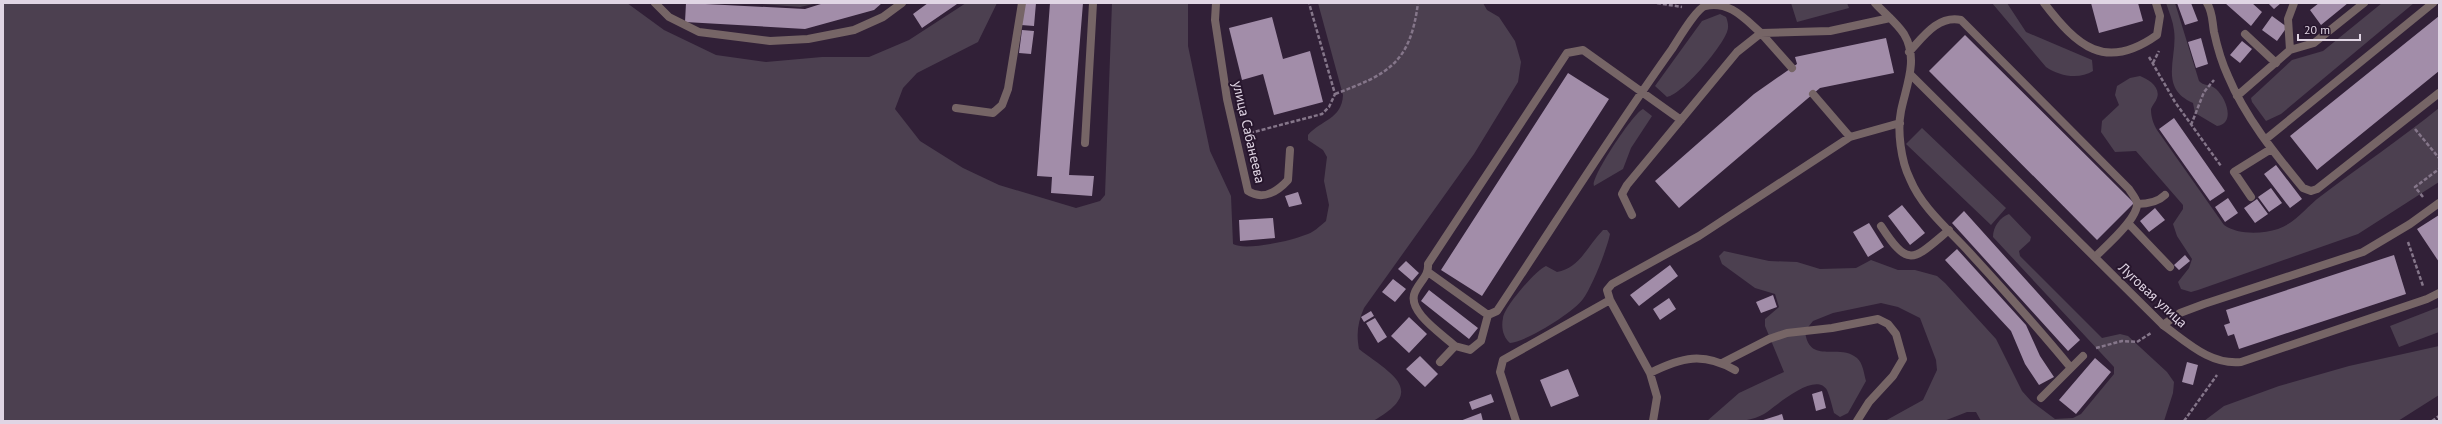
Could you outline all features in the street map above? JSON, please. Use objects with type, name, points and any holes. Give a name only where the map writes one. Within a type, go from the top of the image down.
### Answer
[{"type":"street","points":[[655,3],[669,17],[699,32],[770,41],[808,39],[854,30],[883,17],[902,3]]},
{"type":"street","points":[[956,108],[993,113],[1002,106],[1008,89],[1022,3]]},
{"type":"street","points":[[1085,143],[1093,3]]},
{"type":"street","name":"улица Сабанеева","points":[[1216,3],[1218,44],[1227,99],[1248,191],[1254,195],[1271,193],[1279,189],[1288,180],[1290,150]]},
{"type":"street","points":[[1875,3],[1904,35],[1909,52],[1911,75],[1901,111],[1900,123],[1902,152],[1909,179],[1927,207],[2071,368]]},
{"type":"street","points":[[2044,3],[2079,43],[2096,52],[2108,54],[2141,45],[2157,35],[2160,29],[2160,16],[2156,3]]},
{"type":"street","points":[[2207,3],[2214,18],[2214,33],[2225,68],[2237,96],[2271,149],[2303,188],[2311,191],[2317,189],[2439,93]]},
{"type":"street","points":[[2290,50],[2288,19],[2294,3]]},
{"type":"street","points":[[2237,96],[2290,50],[2314,43],[2364,3]]},
{"type":"street","points":[[2266,139],[2433,3]]},
{"type":"street","points":[[1488,314],[1497,311],[1641,92],[1703,7],[1718,4],[1729,6],[1761,33],[1792,68]]},
{"type":"street","points":[[1632,215],[1622,194],[1627,185],[1737,52],[1761,33],[1830,31],[1890,18]]},
{"type":"street","points":[[1909,52],[1940,22],[1952,18],[1961,20],[2129,189],[2137,204],[2136,210],[2128,224],[2095,257]]},
{"type":"street","points":[[2245,34],[2276,63]]},
{"type":"street","points":[[1488,314],[1481,341],[1470,350],[1455,346],[1417,311],[1413,302],[1415,292],[1428,272],[1428,264],[1567,53],[1583,50],[1681,120]]},
{"type":"street","name":"Луговая улица","points":[[1911,75],[2163,325],[2208,357],[2225,363],[2241,362],[2427,299],[2439,293]]},
{"type":"street","points":[[1813,94],[1850,137]]},
{"type":"street","points":[[1653,421],[1657,397],[1650,373],[1610,300],[1607,290],[1612,284],[1699,236],[1850,137],[1900,123]]},
{"type":"street","points":[[2251,197],[2234,172],[2271,149]]},
{"type":"street","points":[[2137,204],[2147,204],[2161,199],[2165,195]]},
{"type":"street","points":[[2163,325],[2180,314],[2204,304],[2363,252],[2410,224],[2439,203]]},
{"type":"street","points":[[2128,224],[2170,267]]},
{"type":"street","points":[[1881,226],[1896,249],[1903,254],[1910,256],[1922,253],[1949,230]]},
{"type":"street","points":[[1428,272],[1488,314]]},
{"type":"street","points":[[1516,421],[1500,372],[1503,360],[1610,300]]},
{"type":"street","points":[[1722,363],[1769,339],[1787,333],[1832,328],[1878,319],[1888,324],[1896,334],[1903,359],[1893,376],[1869,402],[1857,421]]},
{"type":"street","points":[[1440,362],[1455,346]]},
{"type":"street","points":[[2041,398],[2083,356]]},
{"type":"street","points":[[1650,373],[1684,360],[1711,359],[1735,370]]},
{"type":"path","points":[[1235,137],[1322,114],[1329,107],[1335,94],[1309,3]]},
{"type":"path","points":[[1335,94],[1368,81],[1401,58],[1411,36],[1418,3]]},
{"type":"path","points":[[1657,3],[1672,6],[1703,7]]},
{"type":"path","points":[[2141,45],[2175,102],[2191,125],[2223,168],[2234,172]]},
{"type":"path","points":[[2191,125],[2204,92],[2225,68]]},
{"type":"path","points":[[2406,119],[2439,158]]},
{"type":"path","points":[[2431,209],[2415,187],[2439,169]]},
{"type":"path","points":[[2409,236],[2408,244],[2421,282]]},
{"type":"path","points":[[2083,356],[2106,344],[2122,341],[2137,342],[2163,325]]},
{"type":"path","points":[[2184,421],[2225,363]]},
{"type":"path","points":[[2432,421],[2439,416]]},
{"type":"shaded area","points":[[3,3],[627,3],[664,30],[716,55],[766,62],[822,57],[869,57],[909,40],[966,3],[997,3],[978,42],[917,73],[903,88],[895,109],[920,141],[963,168],[999,185],[1076,208],[1100,201],[1105,195],[1112,3],[1188,3],[1188,46],[1210,151],[1231,196],[1233,244],[1239,246],[1257,246],[1298,237],[1311,233],[1326,221],[1329,205],[1324,181],[1327,157],[1323,150],[1308,140],[1308,135],[1335,114],[1342,103],[1343,95],[1318,3],[1483,3],[1487,10],[1499,17],[1515,41],[1521,62],[1518,82],[1474,154],[1364,308],[1358,328],[1359,349],[1392,375],[1399,383],[1401,391],[1399,400],[1390,410],[1373,421],[3,421]]},
{"type":"shaded area","points":[[751,3],[818,3],[800,7]]},
{"type":"shaded area","points":[[1791,3],[1847,3],[1849,8],[1797,22]]},
{"type":"shaded area","points":[[1992,3],[2007,3],[2026,32],[2092,60],[2093,71],[2087,74],[2069,76],[2057,73],[2046,67]]},
{"type":"shaded area","points":[[2166,3],[2175,3],[2199,81],[2203,84],[2214,87],[2220,93],[2226,104],[2228,115],[2223,124],[2217,126],[2195,113],[2193,103],[2182,97],[2176,89],[2172,71],[2175,40],[2174,30]]},
{"type":"shaded area","points":[[2382,3],[2414,3],[2281,114],[2266,121],[2252,102],[2251,98],[2292,60],[2323,51]]},
{"type":"shaded area","points":[[1720,14],[1726,17],[1728,24],[1728,30],[1723,39],[1710,59],[1701,69],[1682,88],[1667,97],[1655,86],[1702,21]]},
{"type":"shaded area","points":[[2140,76],[2150,81],[2157,90],[2158,94],[2151,109],[2151,115],[2157,130],[2224,225],[2236,231],[2258,233],[2285,226],[2321,196],[2439,108],[2439,182],[2358,234],[2198,290],[2191,292],[2181,289],[2178,282],[2189,268],[2192,259],[2177,236],[2173,224],[2183,209],[2183,205],[2136,151],[2115,152],[2101,132],[2102,121],[2119,105],[2115,95],[2117,86],[2130,78]]},
{"type":"shaded area","points":[[1643,109],[1652,116],[1631,148],[1623,169],[1594,186],[1605,159],[1631,121]]},
{"type":"shaded area","points":[[1922,128],[2006,208],[1991,225],[1906,144]]},
{"type":"shaded area","points":[[2009,214],[2031,237],[2030,241],[2019,251],[2020,256],[2102,338],[2120,334],[2128,336],[2167,372],[2174,382],[2173,393],[2164,421],[1981,421],[1976,412],[1967,412],[1944,421],[1885,421],[1923,400],[1937,370],[1936,360],[1920,318],[1898,307],[1881,303],[1833,313],[1813,321],[1805,331],[1808,342],[1812,348],[1818,351],[1842,352],[1850,354],[1857,358],[1861,363],[1866,381],[1848,413],[1840,417],[1834,413],[1827,390],[1821,385],[1814,384],[1795,392],[1764,414],[1757,417],[1743,421],[1707,421],[1739,393],[1784,372],[1765,326],[1765,319],[1779,307],[1775,294],[1755,288],[1722,264],[1719,256],[1724,251],[1769,261],[1797,262],[1820,269],[1856,268],[1871,260],[1898,270],[1915,270],[1937,276],[1996,339],[2022,391],[2031,401],[2055,419],[2073,418],[2081,414],[2114,374],[2114,367],[1993,237],[1994,230],[1998,223],[2003,217]]},
{"type":"shaded area","points":[[1603,230],[1607,230],[1610,234],[1608,241],[1595,277],[1583,299],[1578,305],[1549,326],[1527,338],[1510,343],[1503,332],[1503,318],[1509,306],[1521,289],[1535,274],[1546,266],[1557,272],[1572,266],[1578,261]]},
{"type":"shaded area","points":[[2439,307],[2439,332],[2399,347],[2390,326]]},
{"type":"shaded area","points":[[2439,346],[2439,395],[2398,421],[2204,421],[2224,406],[2279,386],[2349,366]]},
{"type":"building","points":[[686,3],[805,9],[824,3],[882,3],[874,10],[805,29],[685,22]]},
{"type":"building","points":[[928,3],[957,4],[922,28],[913,14]]},
{"type":"building","points":[[1024,3],[1036,3],[1034,26],[1021,25]]},
{"type":"building","points":[[1050,3],[1083,3],[1069,175],[1094,176],[1092,196],[1051,193],[1052,177],[1037,176]]},
{"type":"building","points":[[2091,3],[2138,3],[2143,21],[2099,33]]},
{"type":"building","points":[[2177,3],[2191,3],[2198,21],[2185,25]]},
{"type":"building","points":[[2225,3],[2252,3],[2262,12],[2251,26]]},
{"type":"building","points":[[2268,3],[2281,3],[2274,9]]},
{"type":"building","points":[[2319,3],[2348,3],[2321,25],[2310,10]]},
{"type":"building","points":[[2272,16],[2287,27],[2277,41],[2262,30]]},
{"type":"building","points":[[2439,16],[2439,71],[2317,170],[2290,136]]},
{"type":"building","points":[[1272,17],[1283,59],[1310,51],[1323,102],[1274,115],[1263,74],[1242,80],[1229,28]]},
{"type":"building","points":[[1022,30],[1034,31],[1031,54],[1019,53]]},
{"type":"building","points":[[1965,35],[2134,203],[2097,240],[1929,71]]},
{"type":"building","points":[[1886,38],[1894,73],[1820,88],[1679,208],[1655,181],[1754,94],[1797,64],[1795,57]]},
{"type":"building","points":[[2201,38],[2208,64],[2196,68],[2188,42]]},
{"type":"building","points":[[2242,41],[2252,49],[2240,63],[2230,55]]},
{"type":"building","points":[[1568,73],[1609,99],[1482,296],[1441,270]]},
{"type":"building","points":[[2174,118],[2225,191],[2210,201],[2159,129]]},
{"type":"building","points":[[2276,165],[2302,199],[2290,208],[2264,174]]},
{"type":"building","points":[[2271,188],[2282,203],[2269,212],[2258,197]]},
{"type":"building","points":[[1298,192],[1302,204],[1289,207],[1285,196]]},
{"type":"building","points":[[2228,198],[2238,213],[2225,222],[2215,207]]},
{"type":"building","points":[[2257,199],[2268,214],[2255,223],[2244,208]]},
{"type":"building","points":[[1902,205],[1925,233],[1910,245],[1888,216]]},
{"type":"building","points":[[2155,208],[2165,220],[2149,232],[2140,221]]},
{"type":"building","points":[[1964,211],[2080,340],[2068,351],[1952,223]]},
{"type":"building","points":[[2439,215],[2439,262],[2417,229]]},
{"type":"building","points":[[1273,218],[1275,238],[1240,241],[1239,220]]},
{"type":"building","points":[[1869,223],[1884,247],[1868,257],[1853,232]]},
{"type":"building","points":[[1957,249],[2026,325],[2040,356],[2054,377],[2039,385],[2025,364],[2011,331],[1945,260]]},
{"type":"building","points":[[2185,255],[2190,261],[2179,270],[2174,265]]},
{"type":"building","points":[[2394,255],[2406,294],[2239,349],[2234,334],[2228,336],[2224,325],[2230,323],[2226,310]]},
{"type":"building","points":[[1406,261],[1419,273],[1412,281],[1398,269]]},
{"type":"building","points":[[1670,265],[1678,276],[1639,306],[1630,295]]},
{"type":"building","points":[[1393,279],[1406,289],[1395,302],[1382,292]]},
{"type":"building","points":[[1429,290],[1478,328],[1469,339],[1421,301]]},
{"type":"building","points":[[1773,295],[1777,307],[1761,313],[1756,302]]},
{"type":"building","points":[[1669,298],[1676,309],[1660,320],[1653,309]]},
{"type":"building","points":[[1371,311],[1374,316],[1364,322],[1361,317]]},
{"type":"building","points":[[1409,317],[1427,334],[1409,353],[1391,336]]},
{"type":"building","points":[[1375,318],[1387,337],[1378,343],[1366,323]]},
{"type":"building","points":[[1420,356],[1438,374],[1425,387],[1406,369]]},
{"type":"building","points":[[2095,358],[2111,372],[2076,414],[2059,400]]},
{"type":"building","points":[[2187,362],[2198,365],[2193,385],[2182,382]]},
{"type":"building","points":[[1568,369],[1579,396],[1551,407],[1540,380]]},
{"type":"building","points":[[1822,391],[1826,408],[1816,411],[1812,394]]},
{"type":"building","points":[[1491,394],[1494,402],[1472,410],[1469,402]]},
{"type":"building","points":[[1481,413],[1483,421],[1460,421]]},
{"type":"building","points":[[1782,414],[1784,421],[1760,421]]}]
